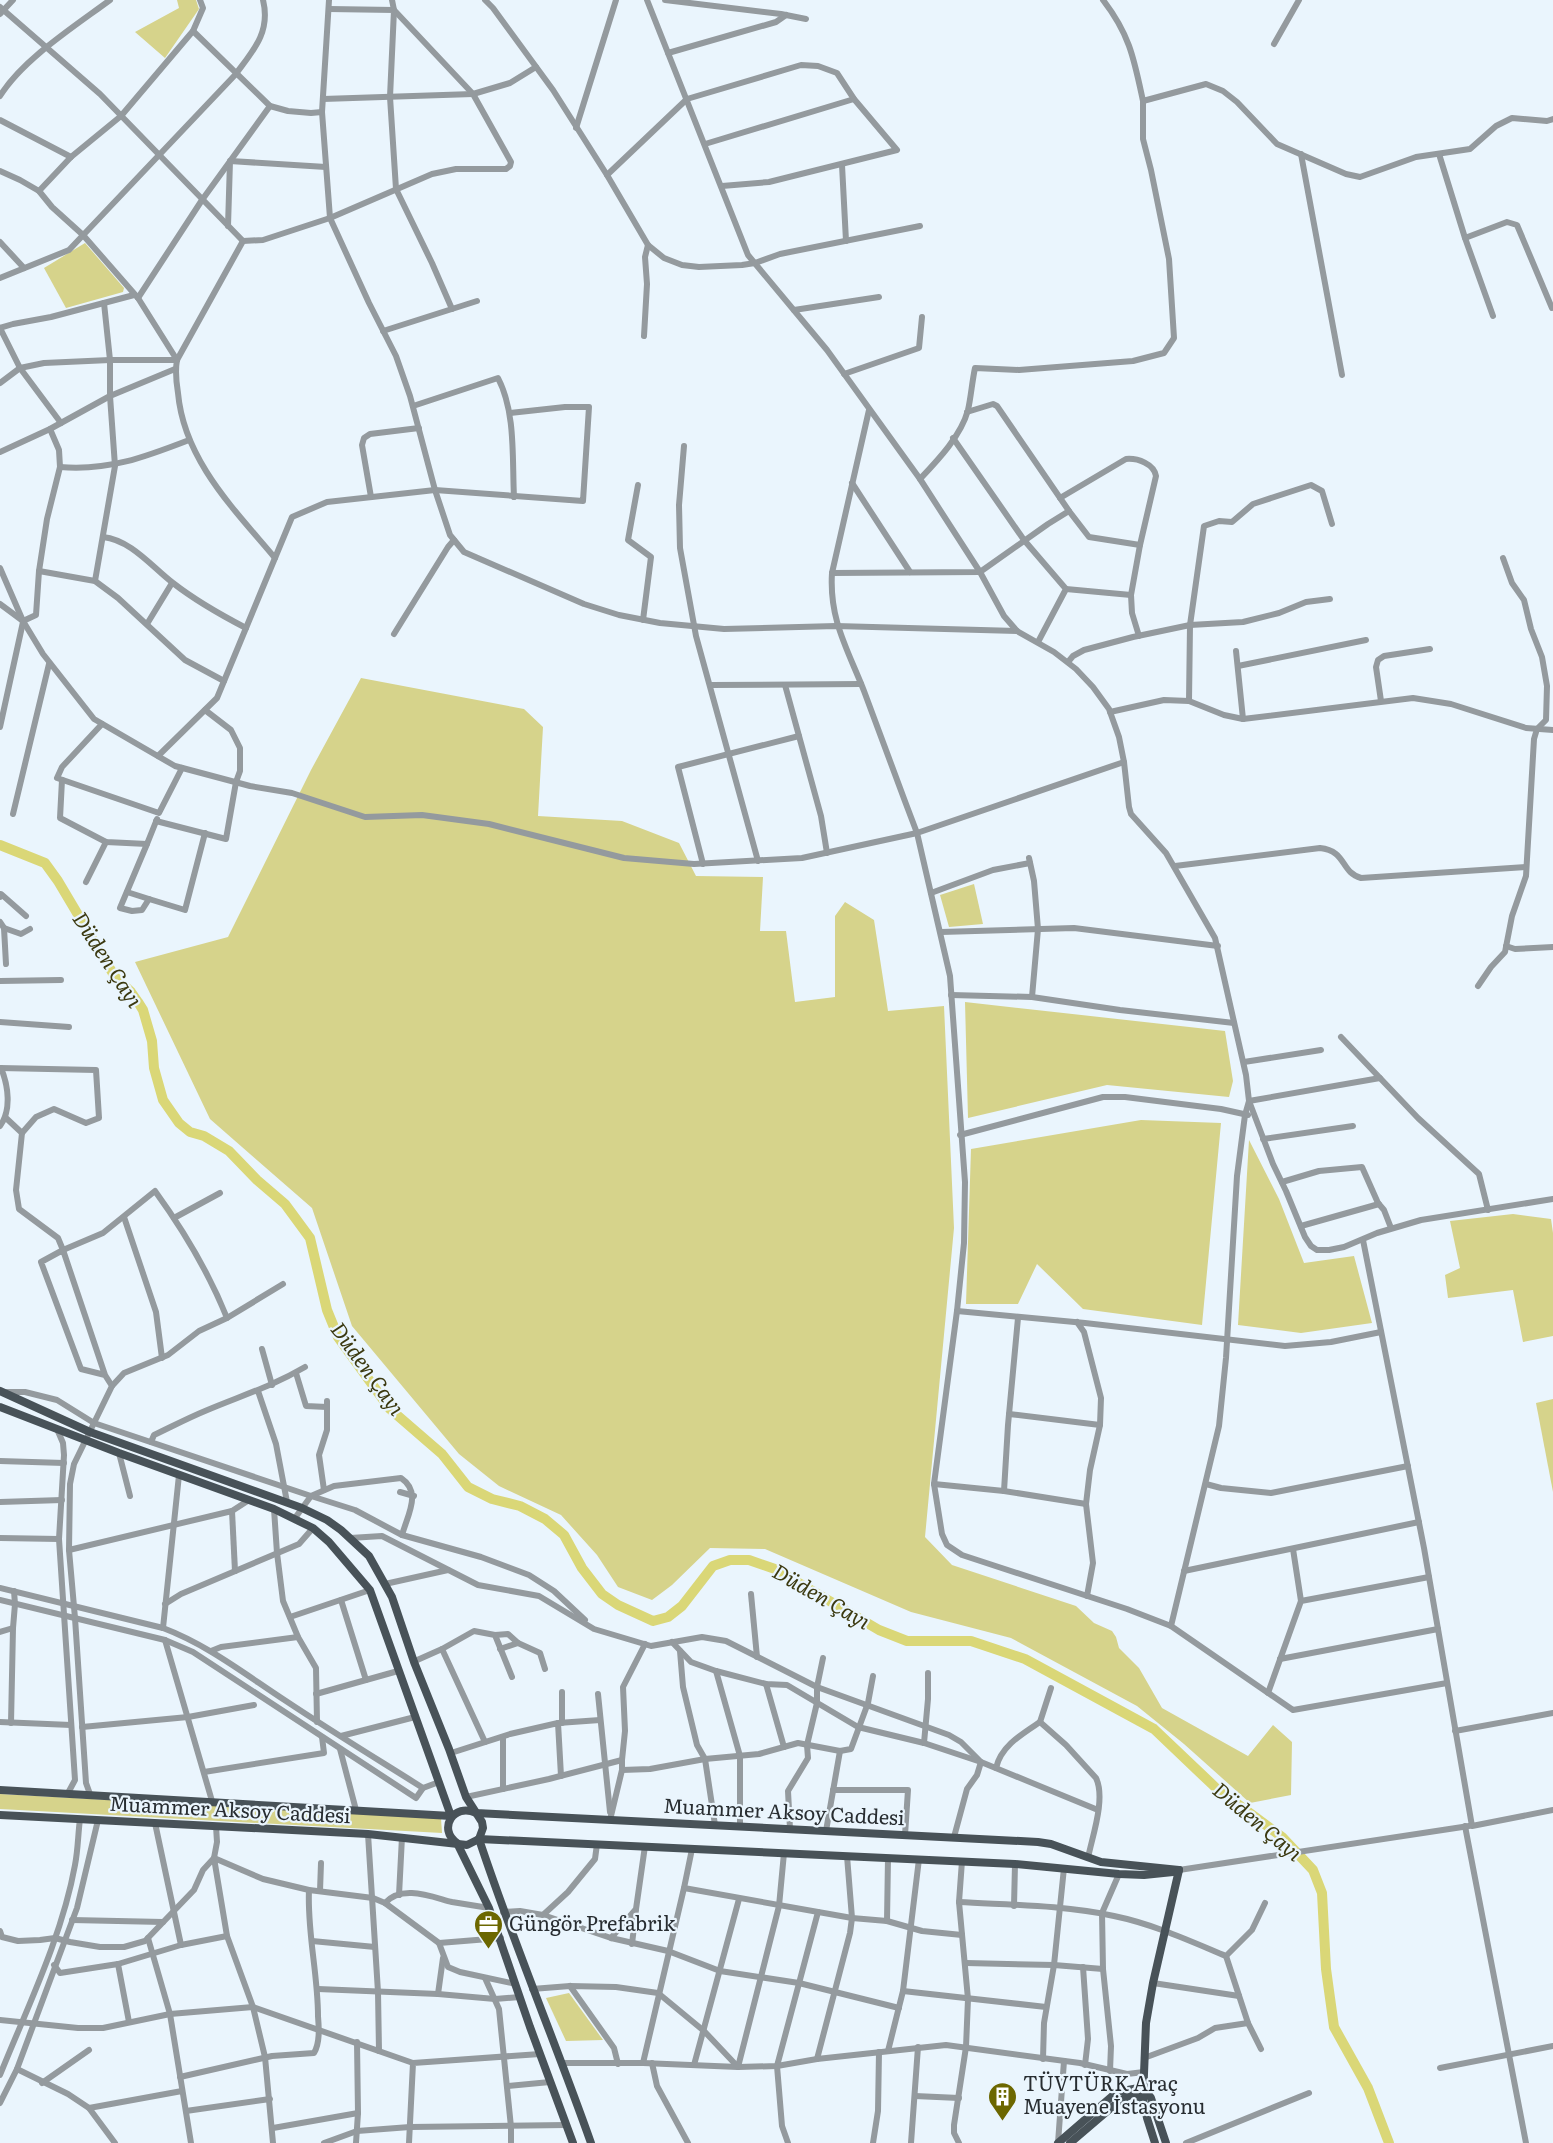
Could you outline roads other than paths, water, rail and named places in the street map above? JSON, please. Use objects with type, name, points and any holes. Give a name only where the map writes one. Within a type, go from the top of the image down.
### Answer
[{"type":"main road","points":[[2,1392],[90,1432],[302,1508],[327,1520],[369,1556],[392,1598],[466,1797],[482,1822],[483,1828],[479,1839],[503,1912],[563,2063],[591,2143]]},
{"type":"main road","points":[[0,1407],[57,1429],[90,1432],[119,1453],[295,1518],[313,1528],[329,1542],[369,1590],[452,1816]]},
{"type":"main road","name":"Muammer Aksoy Caddesi","points":[[0,1790],[452,1816]]},
{"type":"main road","points":[[476,1813],[466,1809],[460,1810],[452,1816],[447,1831],[457,1843],[489,1908],[573,2143]]},
{"type":"main road","name":"Muammer Aksoy Caddesi","points":[[476,1813],[1038,1842],[1119,1865],[1179,1870]]},
{"type":"main road","name":"Muammer Aksoy Caddesi","points":[[0,1815],[368,1834],[457,1843]]},
{"type":"main road","points":[[457,1843],[466,1845],[479,1839]]},
{"type":"main road","name":"Muammer Aksoy Caddesi","points":[[479,1839],[962,1861],[1119,1874],[1160,1875],[1179,1870]]},
{"type":"main road","points":[[1155,2143],[1146,2118],[1144,2058],[1146,2023],[1164,1931],[1173,1902],[1179,1870]]},
{"type":"main road","points":[[1070,2143],[1130,2091]]},
{"type":"main road","points":[[1058,2143],[1118,2092],[1130,2091],[1144,2091],[1151,2098],[1166,2143]]},
{"type":"street","points":[[13,0],[1,10],[100,94],[243,241],[262,240],[330,218],[432,174],[456,169],[506,169],[510,166],[511,162],[473,94],[394,10],[329,9]]},
{"type":"street","points":[[0,96],[7,86],[47,48],[110,0]]},
{"type":"street","points":[[39,191],[71,157],[121,116],[193,32],[203,8],[200,0]]},
{"type":"street","points":[[0,278],[69,250],[236,73],[256,46],[264,29],[267,18],[264,0]]},
{"type":"street","points":[[329,0],[322,112],[330,218],[396,356],[413,406],[435,490],[450,535],[464,552],[584,604],[643,620],[724,629],[836,626],[1017,631]]},
{"type":"street","points":[[392,0],[394,10],[390,97],[396,189],[452,309]]},
{"type":"street","points":[[487,0],[536,67],[648,245],[664,258],[682,265],[716,268],[755,263],[780,254],[920,226]]},
{"type":"street","points":[[576,128],[616,0]]},
{"type":"street","points":[[647,0],[748,255],[827,350],[920,479],[980,572],[1004,616],[1017,631],[1068,662],[1093,687],[1110,712],[1125,762],[1131,814],[1158,842],[1175,866],[1207,921],[1218,946],[1244,1062],[1249,1101],[1263,1139],[1311,1246],[1317,1250],[1329,1250],[1421,1220],[1553,1200]]},
{"type":"street","points":[[665,0],[806,19]]},
{"type":"street","points":[[920,479],[937,461],[967,412],[975,368],[1019,370],[1133,361],[1164,353],[1174,338],[1169,259],[1143,139],[1143,101],[1131,46],[1119,21],[1103,0]]},
{"type":"street","points":[[1274,44],[1299,0]]},
{"type":"street","points":[[668,53],[776,22],[786,15]]},
{"type":"street","points":[[193,32],[270,106],[300,112],[322,112]]},
{"type":"street","points":[[606,175],[687,99],[801,65],[830,69],[837,73],[854,99],[897,150],[769,182],[722,186]]},
{"type":"street","points":[[323,99],[473,94],[510,83],[536,67]]},
{"type":"street","points":[[1143,101],[1206,84],[1223,91],[1277,144],[1346,174],[1360,177],[1416,157],[1470,149],[1496,126],[1512,118],[1547,121],[1553,119]]},
{"type":"street","points":[[705,144],[854,99]]},
{"type":"street","points":[[61,423],[20,368],[0,328],[136,296],[270,106]]},
{"type":"street","points":[[0,120],[71,157]]},
{"type":"street","points":[[1301,154],[1342,375]]},
{"type":"street","points":[[1439,154],[1465,238],[1493,316]]},
{"type":"street","points":[[230,161],[326,167]]},
{"type":"street","points":[[228,226],[230,161]]},
{"type":"street","points":[[842,165],[846,241]]},
{"type":"street","points":[[0,171],[39,191],[52,207],[83,235],[136,296],[177,360]]},
{"type":"street","points":[[1465,238],[1507,222],[1517,225],[1552,308]]},
{"type":"street","points":[[243,241],[177,360],[175,369],[178,404],[189,440],[213,484],[275,558]]},
{"type":"street","points":[[0,242],[24,268]]},
{"type":"street","points":[[644,336],[647,284],[645,257],[648,245]]},
{"type":"street","points":[[794,310],[879,297]]},
{"type":"street","points":[[383,331],[477,301]]},
{"type":"street","points":[[95,581],[115,466],[110,360],[104,303]]},
{"type":"street","points":[[844,374],[919,348],[922,317]]},
{"type":"street","points":[[0,384],[20,368],[69,361],[177,360]]},
{"type":"street","points":[[0,452],[50,429],[110,396],[175,369]]},
{"type":"street","points":[[413,406],[498,378],[505,391],[510,413],[514,496]]},
{"type":"street","points":[[967,412],[993,404],[997,406],[1089,537],[1140,545]]},
{"type":"street","points":[[158,756],[217,698],[292,517],[327,502],[435,490],[582,501],[589,407],[565,407],[510,413]]},
{"type":"street","points":[[869,411],[832,573],[831,587],[836,626],[861,684],[917,833],[950,976],[965,1182],[964,1243],[934,1484],[939,1522],[947,1545],[962,1555],[1171,1626],[1293,1710],[1447,1683]]},
{"type":"street","points":[[371,497],[362,445],[364,438],[370,434],[419,428]]},
{"type":"street","points":[[23,621],[36,615],[46,519],[60,466],[59,450],[50,429]]},
{"type":"street","points":[[953,438],[1024,540],[1066,589],[1131,595]]},
{"type":"street","points":[[60,466],[81,469],[115,466],[189,440]]},
{"type":"street","points":[[684,446],[678,529],[680,548],[695,626],[758,861]]},
{"type":"street","points":[[1060,498],[1126,459],[1135,459],[1152,466],[1155,471],[1156,476],[1131,595],[1132,613],[1139,636]]},
{"type":"street","points":[[852,483],[910,572]]},
{"type":"street","points":[[638,485],[628,540],[651,557],[643,620]]},
{"type":"street","points":[[1189,701],[1190,625],[1204,525],[1219,521],[1232,522],[1253,504],[1311,485],[1322,491],[1332,524]]},
{"type":"street","points":[[832,573],[980,572],[1069,511]]},
{"type":"street","points":[[103,537],[122,543],[159,570],[172,583],[220,615],[246,628]]},
{"type":"street","points":[[394,633],[454,540]]},
{"type":"street","points":[[1478,986],[1505,952],[1512,916],[1526,876],[1534,739],[1538,729],[1546,720],[1547,686],[1542,657],[1531,629],[1524,600],[1512,583],[1503,558]]},
{"type":"street","points":[[0,568],[23,621],[49,664],[94,719],[182,768],[236,783],[292,793],[365,817],[422,815],[489,824],[624,858],[703,864],[802,858],[917,833],[1125,762]]},
{"type":"street","points":[[39,571],[95,581],[147,624],[185,660],[224,681]]},
{"type":"street","points":[[147,624],[172,583]]},
{"type":"street","points":[[1038,642],[1066,589]]},
{"type":"street","points":[[1068,662],[1084,650],[1139,636],[1190,625],[1243,622],[1279,613],[1306,602],[1330,599]]},
{"type":"street","points":[[0,604],[23,621]]},
{"type":"street","points":[[0,727],[23,621]]},
{"type":"street","points":[[1238,666],[1366,640]]},
{"type":"street","points":[[1381,701],[1376,667],[1379,658],[1430,649]]},
{"type":"street","points":[[1236,651],[1243,719]]},
{"type":"street","points":[[13,814],[49,664]]},
{"type":"street","points":[[711,685],[861,684]]},
{"type":"street","points":[[785,685],[821,816],[827,853]]},
{"type":"street","points":[[1110,712],[1164,700],[1189,701],[1224,715],[1243,719],[1413,698],[1451,704],[1526,728],[1553,730]]},
{"type":"street","points":[[156,821],[226,838],[240,771],[240,748],[231,730],[205,710]]},
{"type":"street","points":[[102,724],[62,767],[57,778],[159,813]]},
{"type":"street","points":[[703,864],[678,767],[799,736]]},
{"type":"street","points":[[149,898],[142,910],[132,911],[120,908],[159,813],[182,768]]},
{"type":"street","points":[[62,780],[60,818],[106,842],[147,844]]},
{"type":"street","points":[[127,892],[184,910],[205,833]]},
{"type":"street","points":[[87,882],[106,842]]},
{"type":"street","points":[[1175,866],[1320,848],[1338,853],[1352,873],[1361,878],[1526,867]]},
{"type":"street","points":[[931,893],[993,870],[1030,860],[1038,929],[1032,997]]},
{"type":"street","points":[[0,895],[26,916]]},
{"type":"street","points":[[2,925],[21,934],[30,929]]},
{"type":"street","points":[[2,925],[6,964]]},
{"type":"street","points":[[941,932],[1074,928],[1218,946]]},
{"type":"street","points":[[1506,946],[1515,949],[1553,947]]},
{"type":"street","points":[[0,981],[61,980]]},
{"type":"street","points":[[951,995],[1032,997],[1234,1023]]},
{"type":"street","points":[[0,1022],[69,1027]]},
{"type":"street","points":[[1341,1037],[1419,1118],[1479,1174],[1488,1210]]},
{"type":"street","points":[[1244,1062],[1321,1050]]},
{"type":"street","points":[[0,1126],[6,1118],[7,1084],[0,1068],[96,1070],[99,1118],[86,1123],[54,1109],[36,1117],[22,1133],[16,1190],[19,1209],[58,1238],[105,1375],[112,1386]]},
{"type":"street","points":[[1249,1101],[1380,1078]]},
{"type":"street","points":[[960,1135],[1103,1097],[1125,1097],[1255,1115]]},
{"type":"street","points":[[1171,1626],[1219,1426],[1237,1176],[1249,1101]]},
{"type":"street","points":[[6,1118],[22,1133]]},
{"type":"street","points":[[1263,1139],[1353,1126]]},
{"type":"street","points":[[1282,1182],[1319,1171],[1360,1166],[1391,1228]]},
{"type":"street","points":[[105,1375],[81,1369],[41,1262],[103,1233],[155,1191],[174,1218],[215,1288],[227,1318]]},
{"type":"street","points":[[174,1218],[220,1193]]},
{"type":"street","points":[[1301,1226],[1379,1204]]},
{"type":"street","points":[[124,1217],[156,1312],[162,1358]]},
{"type":"street","points":[[1363,1240],[1429,1577],[1455,1731],[1468,1826],[1526,2143]]},
{"type":"street","points":[[90,1794],[86,1783],[69,1550],[70,1484],[74,1464],[112,1386],[124,1373],[162,1358],[199,1331],[227,1318],[283,1284]]},
{"type":"street","points":[[957,1311],[1285,1346],[1331,1342],[1381,1332]]},
{"type":"street","points":[[1004,1491],[1018,1318]]},
{"type":"street","points":[[1077,1322],[1084,1332],[1101,1398],[1100,1425],[1090,1470],[1086,1504],[1093,1563],[1087,1596]]},
{"type":"street","points":[[262,1349],[272,1385]]},
{"type":"street","points":[[151,1442],[154,1435],[206,1410],[272,1385],[305,1367]]},
{"type":"street","points":[[296,1373],[306,1406],[327,1404],[327,1430],[319,1455],[324,1490]]},
{"type":"street","points":[[258,1391],[276,1444],[287,1502]]},
{"type":"street","points":[[2,1392],[25,1392],[57,1400],[90,1432],[151,1442],[355,1510],[402,1534],[481,1557],[529,1575],[554,1591],[594,1629]]},
{"type":"street","points":[[1010,1414],[1100,1425]]},
{"type":"street","points":[[57,1429],[63,1443],[64,1462],[59,1539],[75,1780],[68,1793]]},
{"type":"street","points":[[119,1453],[130,1496]]},
{"type":"street","points":[[0,1461],[64,1462]]},
{"type":"street","points":[[1206,1484],[1221,1488],[1271,1493],[1408,1466]]},
{"type":"street","points":[[163,1628],[179,1475]]},
{"type":"street","points":[[295,1518],[311,1496],[334,1486],[401,1478],[409,1484],[414,1496],[402,1534]]},
{"type":"street","points":[[934,1484],[1004,1491],[1086,1504]]},
{"type":"street","points":[[400,1492],[414,1496]]},
{"type":"street","points":[[0,1502],[62,1500]]},
{"type":"street","points":[[69,1550],[232,1511],[249,1500]]},
{"type":"street","points":[[274,1509],[283,1601],[298,1637],[316,1668],[317,1722]]},
{"type":"street","points":[[232,1511],[235,1571]]},
{"type":"street","points":[[1184,1571],[1419,1522]]},
{"type":"street","points":[[165,1604],[181,1594],[304,1540],[313,1528]]},
{"type":"street","points":[[350,1538],[382,1536],[477,1585],[539,1596],[594,1629],[651,1646],[702,1637],[726,1641],[817,1687],[949,1735],[961,1742],[981,1762]]},
{"type":"street","points":[[0,1538],[59,1539]]},
{"type":"street","points":[[1268,1693],[1301,1601],[1293,1549]]},
{"type":"street","points":[[385,1584],[429,1572],[448,1570]]},
{"type":"street","points":[[1301,1601],[1429,1577]]},
{"type":"street","points":[[0,1588],[74,1605],[183,1635],[423,1788]]},
{"type":"street","points":[[290,1617],[369,1590]]},
{"type":"street","points":[[11,1723],[14,1591]]},
{"type":"street","points":[[751,1594],[757,1658]]},
{"type":"street","points":[[0,1600],[165,1640],[193,1652],[416,1798],[423,1788],[439,1782]]},
{"type":"street","points":[[341,1600],[366,1680]]},
{"type":"street","points":[[0,1632],[13,1628]]},
{"type":"street","points":[[1280,1659],[1438,1629]]},
{"type":"street","points":[[415,1661],[474,1631],[495,1635],[508,1634],[518,1643],[540,1653],[545,1669]]},
{"type":"street","points":[[495,1635],[512,1677]]},
{"type":"street","points":[[211,1652],[221,1647],[298,1637]]},
{"type":"street","points":[[165,1640],[212,1801]]},
{"type":"street","points":[[672,1642],[691,1662],[766,1684],[788,1685],[858,1726],[924,1743],[981,1762],[1098,1810]]},
{"type":"street","points":[[500,1649],[518,1643]]},
{"type":"street","points":[[610,1819],[622,1770],[626,1731],[623,1687],[645,1644]]},
{"type":"street","points":[[442,1649],[485,1742]]},
{"type":"street","points":[[680,1651],[683,1687],[697,1745],[705,1759],[715,1825]]},
{"type":"street","points":[[790,1829],[788,1791],[808,1758],[807,1745],[817,1703],[817,1687],[823,1658]]},
{"type":"street","points":[[316,1694],[398,1671]]},
{"type":"street","points":[[716,1671],[740,1756],[740,1826]]},
{"type":"street","points":[[924,1743],[928,1673]]},
{"type":"street","points":[[622,1770],[650,1769],[705,1759],[759,1754],[798,1743],[840,1751],[851,1749],[867,1707],[873,1676]]},
{"type":"street","points":[[766,1684],[784,1747]]},
{"type":"street","points":[[996,1768],[1001,1755],[1016,1738],[1040,1722],[1051,1688]]},
{"type":"street","points":[[561,1776],[562,1692]]},
{"type":"street","points":[[598,1694],[610,1819]]},
{"type":"street","points":[[82,1726],[188,1718],[254,1705]]},
{"type":"street","points":[[1455,1731],[1553,1713]]},
{"type":"street","points":[[341,1737],[415,1717]]},
{"type":"street","points":[[451,1753],[560,1723],[600,1720]]},
{"type":"street","points":[[0,1722],[71,1725]]},
{"type":"street","points":[[1040,1722],[1066,1745],[1096,1778],[1100,1791],[1088,1858]]},
{"type":"street","points":[[204,1772],[324,1753],[322,1737]]},
{"type":"street","points":[[503,1737],[503,1789]]},
{"type":"street","points":[[340,1749],[356,1809]]},
{"type":"street","points":[[826,1831],[840,1751]]},
{"type":"street","points":[[466,1797],[622,1760]]},
{"type":"street","points":[[954,1837],[967,1789],[977,1775],[981,1762]]},
{"type":"street","points":[[833,1790],[908,1790],[905,1835]]},
{"type":"street","points":[[1179,1870],[1468,1826],[1553,1810]]},
{"type":"street","points":[[0,2075],[55,1938],[75,1864],[80,1819]]},
{"type":"street","points":[[0,2103],[16,2069],[65,1941],[98,1820]]},
{"type":"street","points":[[155,1823],[181,1945]]},
{"type":"street","points":[[216,1826],[217,1842],[214,1858],[227,1936],[253,2007],[265,2057],[273,2143]]},
{"type":"street","points":[[368,1834],[378,1992],[379,2051]]},
{"type":"street","points":[[399,1895],[402,1837]]},
{"type":"street","points":[[543,1915],[568,1892],[596,1858],[597,1844]]},
{"type":"street","points":[[632,1944],[645,1846]]},
{"type":"street","points":[[643,2063],[692,1849]]},
{"type":"street","points":[[738,2067],[779,1906],[784,1853]]},
{"type":"street","points":[[818,2059],[850,1933],[852,1918],[847,1856]]},
{"type":"street","points":[[1,1936],[18,1941],[55,1938],[100,1947],[124,1947],[145,1941],[194,1890],[203,1870],[214,1858]]},
{"type":"street","points":[[214,1858],[263,1879],[320,1892],[373,1898],[385,1903],[439,1944],[448,1967],[485,1978],[516,1983]]},
{"type":"street","points":[[887,1921],[888,1858]]},
{"type":"street","points":[[888,2051],[903,1991],[919,1859]]},
{"type":"street","points":[[959,2143],[954,2133],[954,2125],[966,2046],[968,1999],[959,1902],[962,1861]]},
{"type":"street","points":[[320,1892],[321,1863]]},
{"type":"street","points":[[1014,1906],[1015,1864]]},
{"type":"street","points":[[1043,2059],[1046,2007],[1054,1965],[1064,1868]]},
{"type":"street","points":[[1110,2071],[1111,2039],[1103,1969],[1102,1913],[1119,1874]]},
{"type":"street","points":[[684,1888],[852,1918],[887,1921],[922,1931],[962,1935]]},
{"type":"street","points":[[180,2077],[265,2057],[314,2053],[317,2048],[319,2028],[318,1989],[309,1910],[309,1890]]},
{"type":"street","points":[[385,1903],[390,1898],[399,1895],[423,1894],[452,1902],[489,1908]]},
{"type":"street","points":[[694,2065],[739,1899]]},
{"type":"street","points":[[959,1902],[1102,1913],[1164,1931],[1226,1956]]},
{"type":"street","points":[[1226,1956],[1251,1930],[1265,1903]]},
{"type":"street","points":[[611,1938],[636,1909]]},
{"type":"street","points":[[503,1912],[520,1911],[543,1915],[611,1938],[668,1952],[720,1971],[799,1983],[899,2008]]},
{"type":"street","points":[[788,2143],[782,2126],[777,2066],[818,1912]]},
{"type":"street","points":[[72,1920],[163,1922]]},
{"type":"street","points":[[54,1965],[60,1973],[118,1964],[181,1945],[227,1936]]},
{"type":"street","points":[[148,1938],[170,2014],[191,2143]]},
{"type":"street","points":[[439,1944],[501,1938]]},
{"type":"street","points":[[312,1941],[375,1947]]},
{"type":"street","points":[[1226,1956],[1248,2023],[1261,2049]]},
{"type":"street","points":[[438,1994],[443,1958]]},
{"type":"street","points":[[966,1963],[1054,1965],[1103,1969]]},
{"type":"street","points":[[118,1964],[129,2022]]},
{"type":"street","points":[[1083,1967],[1088,2039],[1085,2065]]},
{"type":"street","points":[[485,1978],[499,2009],[511,2143]]},
{"type":"street","points":[[1153,1983],[1239,1996]]},
{"type":"street","points":[[532,1989],[570,1986],[616,1987],[658,1994],[704,2031],[738,2067]]},
{"type":"street","points":[[570,1986],[614,2048],[618,2064]]},
{"type":"street","points":[[318,1989],[495,1999],[520,1997]]},
{"type":"street","points":[[903,1991],[1046,2007]]},
{"type":"street","points":[[0,2020],[78,2028],[103,2028],[170,2014],[253,2007],[319,2028],[413,2063],[540,2054]]},
{"type":"street","points":[[1144,2058],[1197,2038],[1215,2028],[1248,2023]]},
{"type":"street","points":[[356,2143],[357,2042]]},
{"type":"street","points":[[563,2063],[777,2066],[936,2045],[966,2046],[1064,2061],[1127,2074],[1144,2072]]},
{"type":"street","points":[[1440,2068],[1553,2046]]},
{"type":"street","points":[[911,2143],[918,2047]]},
{"type":"street","points":[[42,2083],[88,2050]]},
{"type":"street","points":[[873,2143],[878,2111],[879,2052]]},
{"type":"street","points":[[1058,2143],[1064,2061]]},
{"type":"street","points":[[409,2143],[413,2063]]},
{"type":"street","points":[[652,2063],[657,2086],[688,2143]]},
{"type":"street","points":[[16,2069],[68,2094],[89,2108],[114,2143]]},
{"type":"street","points":[[1127,2074],[1130,2091]]},
{"type":"street","points":[[507,2086],[550,2082]]},
{"type":"street","points":[[89,2108],[182,2091]]},
{"type":"street","points":[[1186,2143],[1310,2093]]},
{"type":"street","points":[[915,2096],[959,2098]]},
{"type":"street","points":[[186,2111],[270,2099]]},
{"type":"street","points":[[273,2128],[358,2113]]},
{"type":"street","points":[[324,2143],[357,2131],[410,2127],[566,2125]]},
{"type":"waterway","name":"Düden Çayı","points":[[0,845],[45,863],[115,977],[138,1002],[143,1010],[152,1041],[154,1068],[163,1100],[179,1123],[190,1132],[204,1136],[229,1151],[257,1180],[285,1204],[310,1238],[327,1310],[338,1337],[390,1409],[442,1454],[468,1487],[492,1499],[520,1506],[545,1519],[564,1535],[582,1568],[602,1594],[618,1605],[653,1621],[668,1617],[682,1606],[713,1566],[730,1560],[749,1560],[775,1569],[879,1630],[907,1641],[971,1641],[1025,1659],[1154,1729],[1216,1788],[1282,1837],[1313,1870],[1322,1893],[1326,1969],[1334,2027],[1368,2088],[1389,2143]]},
{"type":"place","name":"Güngör Prefabrik","points":[[488,1950]]},
{"type":"place","name":"TÜVTÜRK Araç Muayene İstasyonu","points":[[1002,2122]]}]
